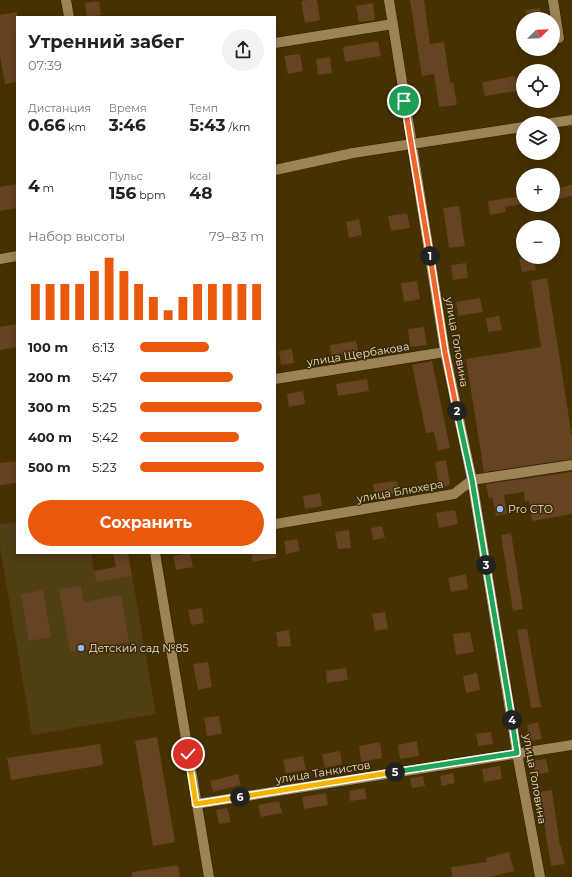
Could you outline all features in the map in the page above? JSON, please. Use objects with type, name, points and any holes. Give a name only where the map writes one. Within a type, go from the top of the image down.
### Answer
[{"type":"street","points":[[66,0],[69,16]]},
{"type":"street","name":"улица Головина","points":[[389,0],[445,352],[472,480],[517,753],[540,877]]},
{"type":"street","points":[[553,0],[555,12]]},
{"type":"street","points":[[276,43],[393,24]]},
{"type":"street","points":[[560,122],[572,120]]},
{"type":"street","points":[[276,170],[353,153],[516,128]]},
{"type":"street","points":[[0,259],[16,256]]},
{"type":"street","name":"улица Щербакова","points":[[276,379],[445,352]]},
{"type":"street","name":"улица Блюхера","points":[[276,524],[454,494],[472,480],[572,464]]},
{"type":"street","points":[[155,554],[209,877]]},
{"type":"street","name":"улица Танкистов","points":[[196,804],[572,745]]},
{"type":"shaded area","name":"Детский сад №85","points":[[16,522],[16,554],[91,554],[96,582],[132,576],[156,714],[32,735],[0,547],[0,524]]},
{"type":"building","points":[[317,0],[320,20],[305,23],[301,1]]},
{"type":"building","points":[[410,0],[424,0],[430,44],[444,42],[450,83],[453,82],[457,105],[439,107],[434,74],[422,76]]},
{"type":"building","points":[[99,1],[101,15],[87,16],[85,3]]},
{"type":"building","points":[[373,3],[375,20],[359,22],[356,6]]},
{"type":"building","points":[[540,8],[541,12],[525,12],[525,10]]},
{"type":"building","points":[[17,12],[16,82],[5,84],[0,56],[0,15]]},
{"type":"building","points":[[378,41],[381,56],[345,62],[343,47]]},
{"type":"building","points":[[300,54],[303,71],[288,74],[284,56]]},
{"type":"building","points":[[330,57],[332,73],[318,75],[316,59]]},
{"type":"building","points":[[515,76],[516,91],[485,96],[482,82]]},
{"type":"building","points":[[16,184],[16,208],[0,211],[0,187]]},
{"type":"building","points":[[572,185],[572,196],[560,199],[560,188]]},
{"type":"building","points":[[516,197],[516,205],[505,207],[506,212],[490,215],[488,201]]},
{"type":"building","points":[[459,206],[465,246],[449,248],[443,208]]},
{"type":"building","points":[[407,213],[410,228],[391,231],[388,216]]},
{"type":"building","points":[[359,219],[362,235],[349,238],[346,222]]},
{"type":"building","points":[[466,263],[468,278],[453,280],[451,265]]},
{"type":"building","points":[[520,264],[535,264],[536,270],[522,272]]},
{"type":"building","points":[[547,278],[572,437],[572,459],[484,472],[466,359],[541,347],[531,281]]},
{"type":"building","points":[[417,281],[420,299],[404,302],[401,283]]},
{"type":"building","points":[[480,298],[483,312],[458,316],[456,302]]},
{"type":"building","points":[[499,316],[502,330],[488,332],[486,318]]},
{"type":"building","points":[[16,324],[16,347],[0,350],[0,327]]},
{"type":"building","points":[[424,327],[427,345],[410,347],[408,329]]},
{"type":"building","points":[[356,341],[358,351],[331,355],[330,345]]},
{"type":"building","points":[[292,349],[294,363],[281,365],[279,351]]},
{"type":"building","points":[[432,361],[450,448],[438,451],[434,432],[426,433],[412,365]]},
{"type":"building","points":[[367,379],[369,391],[338,396],[336,384]]},
{"type":"building","points":[[303,391],[305,404],[289,407],[287,394]]},
{"type":"building","points":[[446,460],[450,485],[439,487],[435,462]]},
{"type":"building","points":[[16,461],[16,483],[0,485],[0,463]]},
{"type":"building","points":[[572,472],[572,514],[532,521],[529,501],[525,502],[524,492],[504,495],[507,514],[496,516],[492,497],[489,498],[486,484]]},
{"type":"building","points":[[397,481],[399,493],[375,497],[373,484]]},
{"type":"building","points":[[320,493],[322,506],[305,509],[303,496]]},
{"type":"building","points":[[455,510],[458,524],[439,528],[436,513]]},
{"type":"building","points":[[382,526],[385,538],[373,540],[371,528]]},
{"type":"building","points":[[349,530],[351,548],[338,549],[335,532]]},
{"type":"building","points":[[511,533],[523,609],[513,611],[501,535]]},
{"type":"building","points":[[297,539],[300,551],[286,554],[284,541]]},
{"type":"building","points":[[276,553],[277,557],[253,562],[251,554]]},
{"type":"building","points":[[113,554],[128,554],[132,576],[96,582],[94,571],[116,567]]},
{"type":"building","points":[[190,554],[193,567],[176,570],[173,556]]},
{"type":"building","points":[[466,574],[468,589],[451,592],[448,578]]},
{"type":"building","points":[[81,586],[84,602],[121,595],[129,642],[70,652],[59,589]]},
{"type":"building","points":[[43,590],[51,637],[29,641],[21,594]]},
{"type":"building","points":[[202,608],[204,623],[191,625],[188,610]]},
{"type":"building","points":[[385,612],[388,629],[375,631],[372,614]]},
{"type":"building","points":[[527,629],[541,707],[531,708],[517,630]]},
{"type":"building","points":[[289,630],[291,646],[278,647],[276,632]]},
{"type":"building","points":[[470,632],[474,652],[456,655],[453,634]]},
{"type":"building","points":[[208,662],[212,687],[198,690],[193,664]]},
{"type":"building","points":[[346,668],[348,680],[327,683],[326,671]]},
{"type":"building","points":[[477,673],[480,690],[466,693],[463,676]]},
{"type":"building","points":[[219,716],[222,734],[207,736],[204,718]]},
{"type":"building","points":[[538,722],[542,739],[530,741],[527,725]]},
{"type":"building","points":[[491,732],[493,744],[478,746],[476,734]]},
{"type":"building","points":[[157,737],[175,842],[153,846],[135,741]]},
{"type":"building","points":[[417,741],[419,756],[400,759],[398,745]]},
{"type":"building","points":[[380,742],[382,758],[361,762],[359,746]]},
{"type":"building","points":[[100,744],[103,765],[11,780],[7,758]]},
{"type":"building","points":[[340,751],[342,764],[325,768],[322,754]]},
{"type":"building","points":[[303,756],[306,770],[286,773],[283,760]]},
{"type":"building","points":[[546,759],[549,772],[535,775],[533,761]]},
{"type":"building","points":[[500,766],[502,779],[484,782],[482,769]]},
{"type":"building","points":[[453,773],[455,783],[442,786],[440,776]]},
{"type":"building","points":[[238,774],[241,785],[213,792],[210,781]]},
{"type":"building","points":[[423,776],[425,786],[412,788],[410,778]]},
{"type":"building","points":[[365,788],[366,799],[350,801],[349,791]]},
{"type":"building","points":[[552,790],[560,846],[565,864],[551,866],[539,792]]},
{"type":"building","points":[[326,793],[328,805],[304,809],[302,797]]},
{"type":"building","points":[[279,801],[282,813],[261,817],[258,805]]},
{"type":"building","points":[[227,808],[231,822],[219,824],[216,810]]},
{"type":"building","points":[[509,852],[514,871],[489,877],[452,877],[451,867],[487,862],[486,858]]},
{"type":"building","points":[[178,865],[180,877],[132,877],[132,872]]},
{"type":"place","name":"Pro СТО","points":[[500,509]]},
{"type":"place","name":"Детский сад №85","points":[[81,648]]},
{"type":"route","points":[[188,754],[196,804],[517,753],[472,480],[445,352],[404,101]]}]
